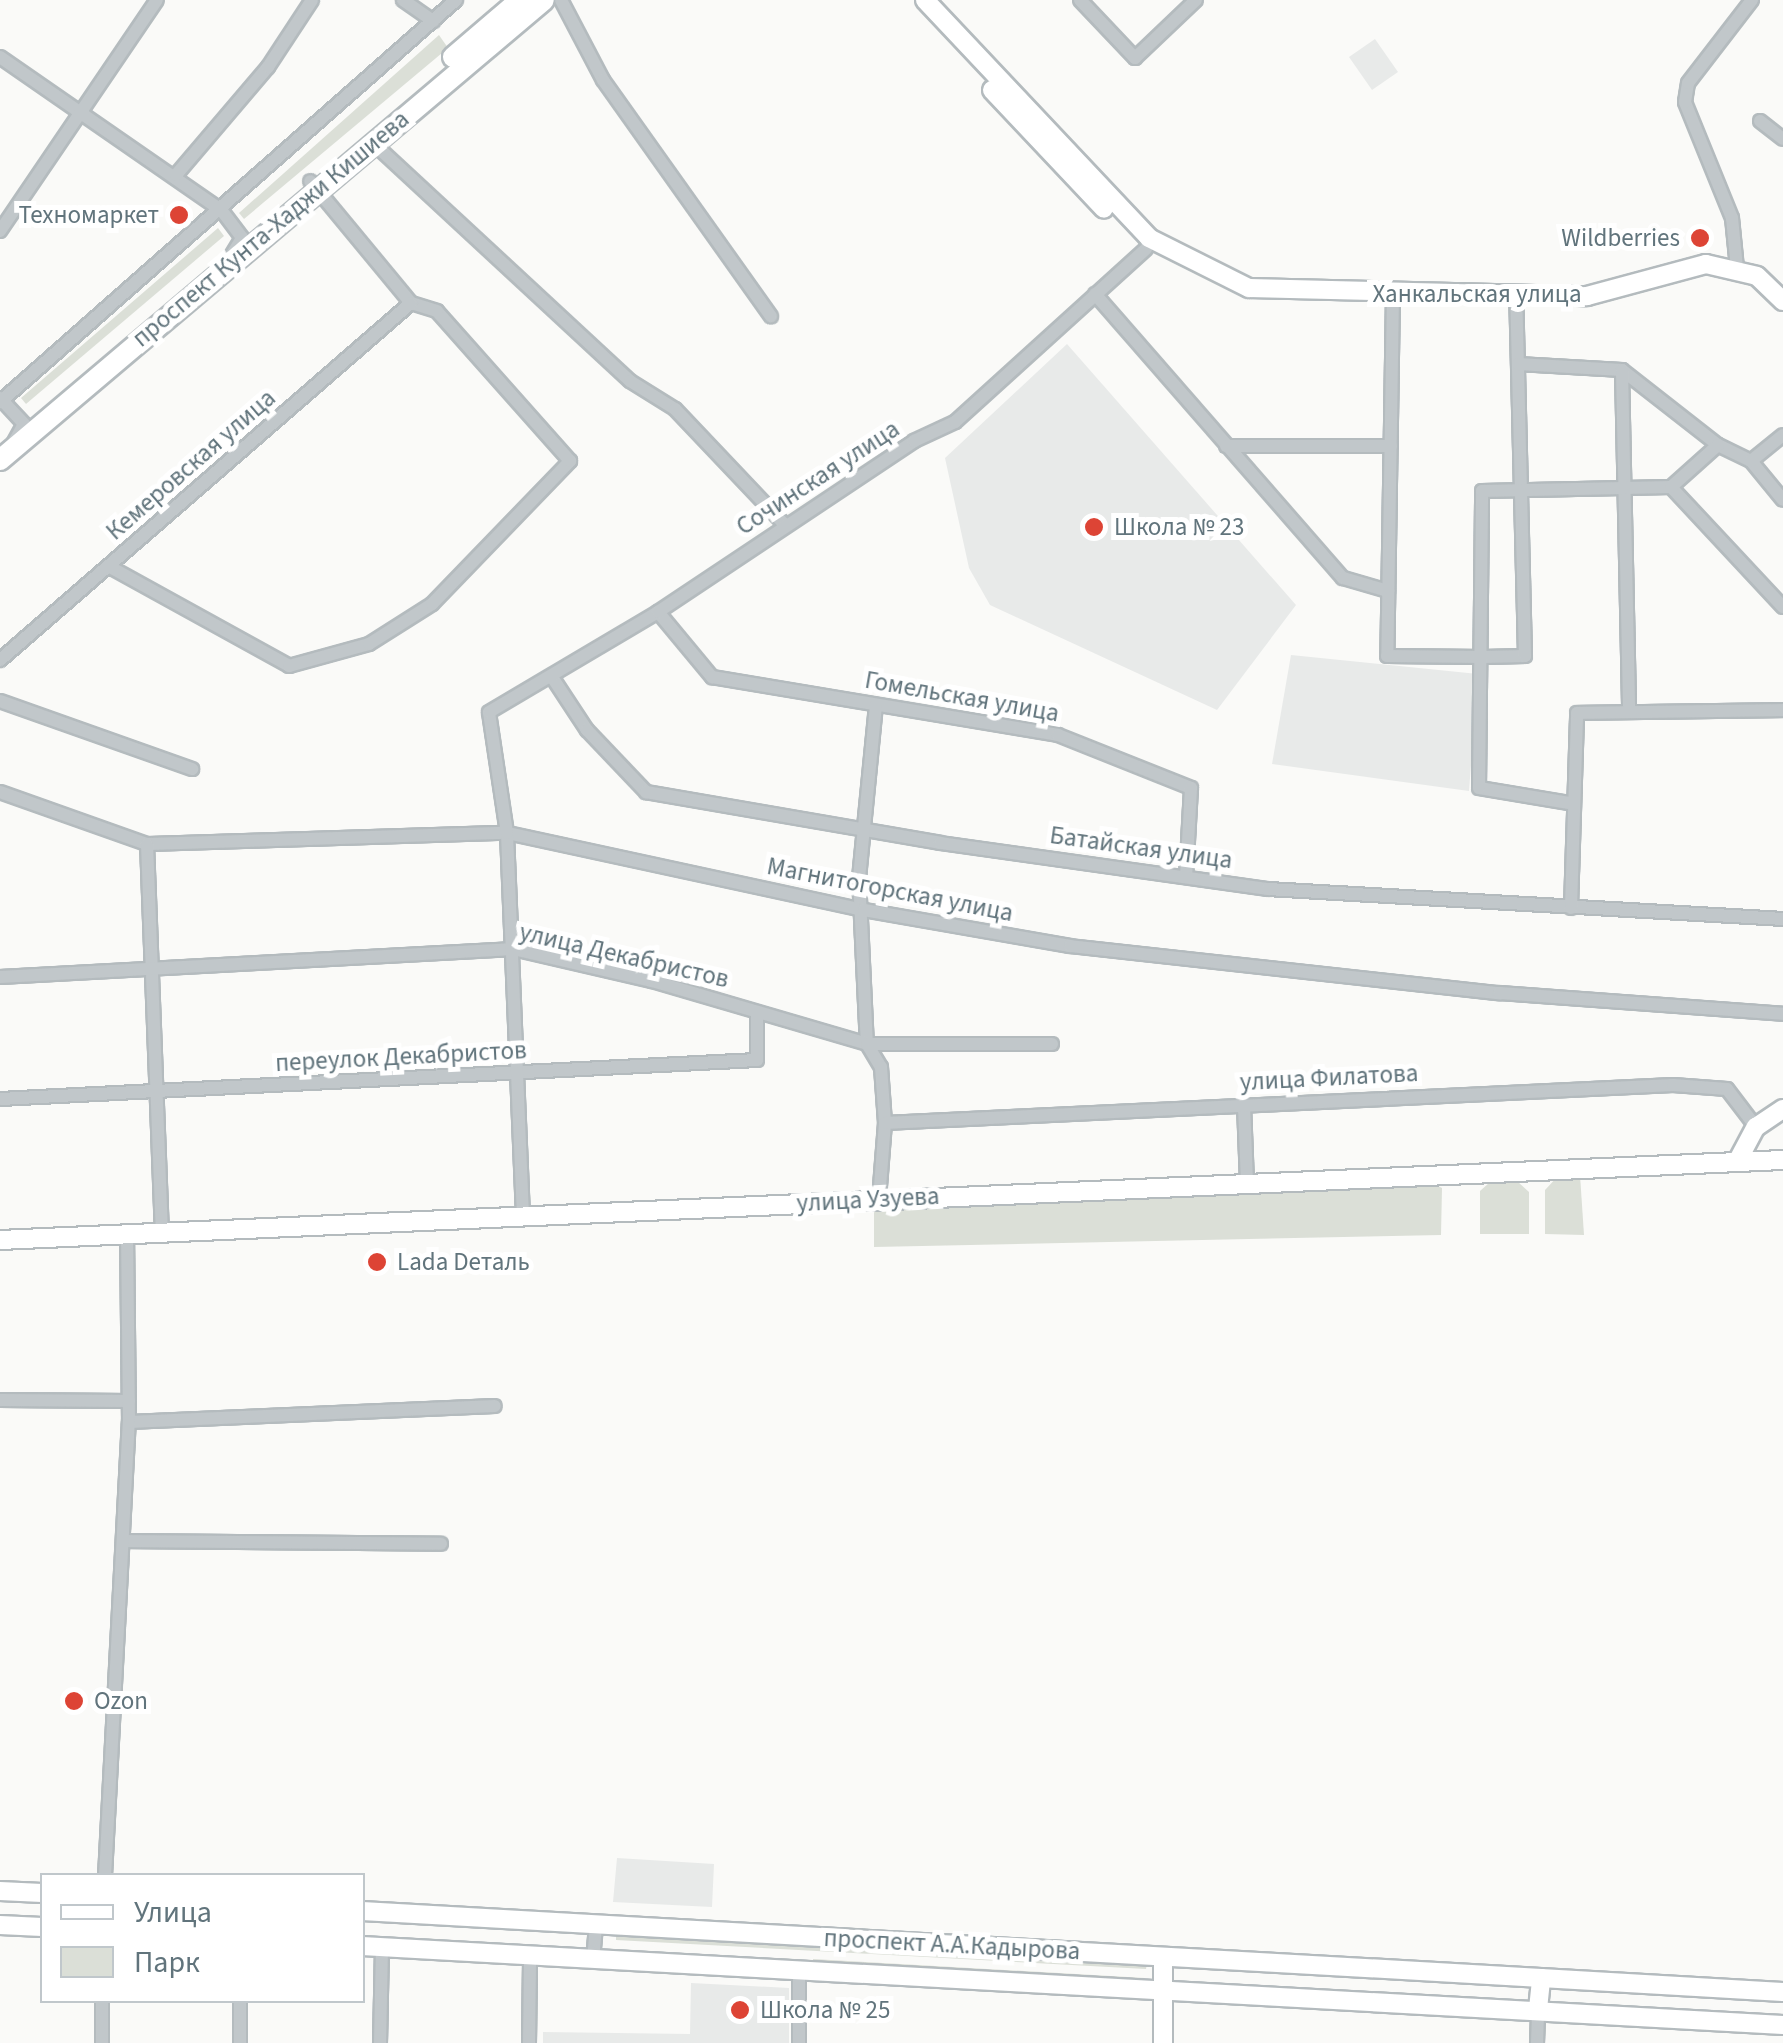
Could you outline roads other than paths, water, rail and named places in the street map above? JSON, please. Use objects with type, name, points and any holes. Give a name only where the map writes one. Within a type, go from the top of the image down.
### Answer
[{"type":"main road","name":"проспект Кунта-Хаджи Кишиева","points":[[3,452],[222,270],[520,0]]},
{"type":"main road","name":"проспект Кунта-Хаджи Кишиева","points":[[3,452],[24,424],[242,238],[373,143],[544,0]]},
{"type":"street","points":[[0,231],[157,0]]},
{"type":"street","points":[[176,175],[268,67],[312,0]]},
{"type":"street","points":[[402,0],[433,21]]},
{"type":"street","points":[[24,424],[1,400],[222,211],[456,0]]},
{"type":"street","points":[[561,0],[603,80],[771,316]]},
{"type":"street","points":[[910,0],[1146,249]]},
{"type":"street","name":"Ханкальская улица","points":[[925,0],[1130,220],[1168,252]]},
{"type":"street","points":[[1080,0],[1135,58],[1196,0]]},
{"type":"street","points":[[1752,0],[1688,83],[1684,102],[1732,218],[1736,268],[1757,276],[1782,296]]},
{"type":"street","points":[[0,57],[176,175],[222,211],[242,238],[222,270]]},
{"type":"street","points":[[1760,122],[1783,140]]},
{"type":"street","points":[[373,143],[630,381],[674,409],[786,526]]},
{"type":"street","points":[[110,567],[289,666],[369,644],[432,604],[570,461],[437,311],[411,302],[314,185]]},
{"type":"street","name":"Ханкальская улица","points":[[1146,249],[1168,252],[1263,291],[1599,294],[1706,264],[1736,268]]},
{"type":"street","name":"Сочинская улица","points":[[507,832],[489,712],[658,612],[914,441],[955,422],[1146,249]]},
{"type":"street","points":[[1096,294],[1344,578],[1388,591]]},
{"type":"street","points":[[1393,294],[1387,656],[1524,656],[1516,296]]},
{"type":"street","name":"Кемеровская улица","points":[[0,660],[411,302]]},
{"type":"street","points":[[1518,364],[1622,370],[1718,446],[1751,460],[1783,500]]},
{"type":"street","points":[[1622,370],[1620,485],[1629,712]]},
{"type":"street","points":[[1751,460],[1783,435]]},
{"type":"street","points":[[1226,446],[1390,446]]},
{"type":"street","points":[[1569,803],[1479,788],[1482,491],[1620,485],[1671,487],[1718,446]]},
{"type":"street","points":[[1671,487],[1783,606]]},
{"type":"street","name":"Гомельская улица","points":[[658,612],[712,677],[1058,735],[1191,788],[1186,878]]},
{"type":"street","name":"Батайская улица","points":[[552,677],[588,730],[646,792],[860,830],[1186,878],[1570,908],[1783,919]]},
{"type":"street","points":[[0,701],[192,768]]},
{"type":"street","points":[[876,704],[860,830],[867,1044],[881,1067],[886,1122],[880,1199]]},
{"type":"street","points":[[1570,908],[1569,803],[1577,713],[1783,710]]},
{"type":"street","name":"Магнитогорская улица","points":[[0,792],[147,844],[507,832],[864,910],[1070,946],[1300,973],[1783,1014]]},
{"type":"street","points":[[507,832],[523,1216]]},
{"type":"street","points":[[147,844],[148,968],[162,1232]]},
{"type":"street","name":"улица Декабристов","points":[[0,977],[513,949],[867,1044],[1052,1044]]},
{"type":"street","name":"переулок Декабристов","points":[[0,1098],[757,1060],[757,1012]]},
{"type":"street","name":"улица Филатова","points":[[886,1122],[1673,1085],[1727,1088],[1756,1127]]},
{"type":"street","points":[[1244,1104],[1247,1183]]},
{"type":"street","points":[[1737,1162],[1756,1127],[1783,1109]]},
{"type":"street","name":"улица Узуева","points":[[0,1240],[1783,1160]]},
{"type":"street","points":[[105,1873],[129,1422],[127,1234]]},
{"type":"street","points":[[0,1400],[129,1401]]},
{"type":"street","points":[[129,1422],[495,1406]]},
{"type":"street","points":[[124,1541],[441,1544]]},
{"type":"street","points":[[0,1890],[40,1893]]},
{"type":"street","name":"проспект А.А.Кадырова","points":[[365,1911],[1783,1992]]},
{"type":"street","points":[[593,1960],[596,1924]]},
{"type":"street","points":[[0,1925],[40,1926]]},
{"type":"street","points":[[372,1946],[380,2043]]},
{"type":"street","name":"проспект А.А.Кадырова","points":[[372,1946],[799,1974],[1538,2009],[1783,2026]]},
{"type":"street","points":[[529,2043],[530,1955]]},
{"type":"street","points":[[1163,1957],[1163,2043]]},
{"type":"street","points":[[799,1974],[799,2043]]},
{"type":"street","points":[[1537,2043],[1541,1978]]},
{"type":"street","points":[[102,2003],[102,2043]]},
{"type":"street","points":[[240,2003],[240,2043]]},
{"type":"place","name":"Техномаркет","points":[[179,215]]},
{"type":"place","name":"Wildberries","points":[[1700,238]]},
{"type":"place","name":"Школа № 23","points":[[1094,527]]},
{"type":"place","name":"Lada Dеталь","points":[[377,1262]]},
{"type":"place","name":"Ozon","points":[[74,1701]]},
{"type":"place","name":"Школа № 25","points":[[740,2010]]}]
